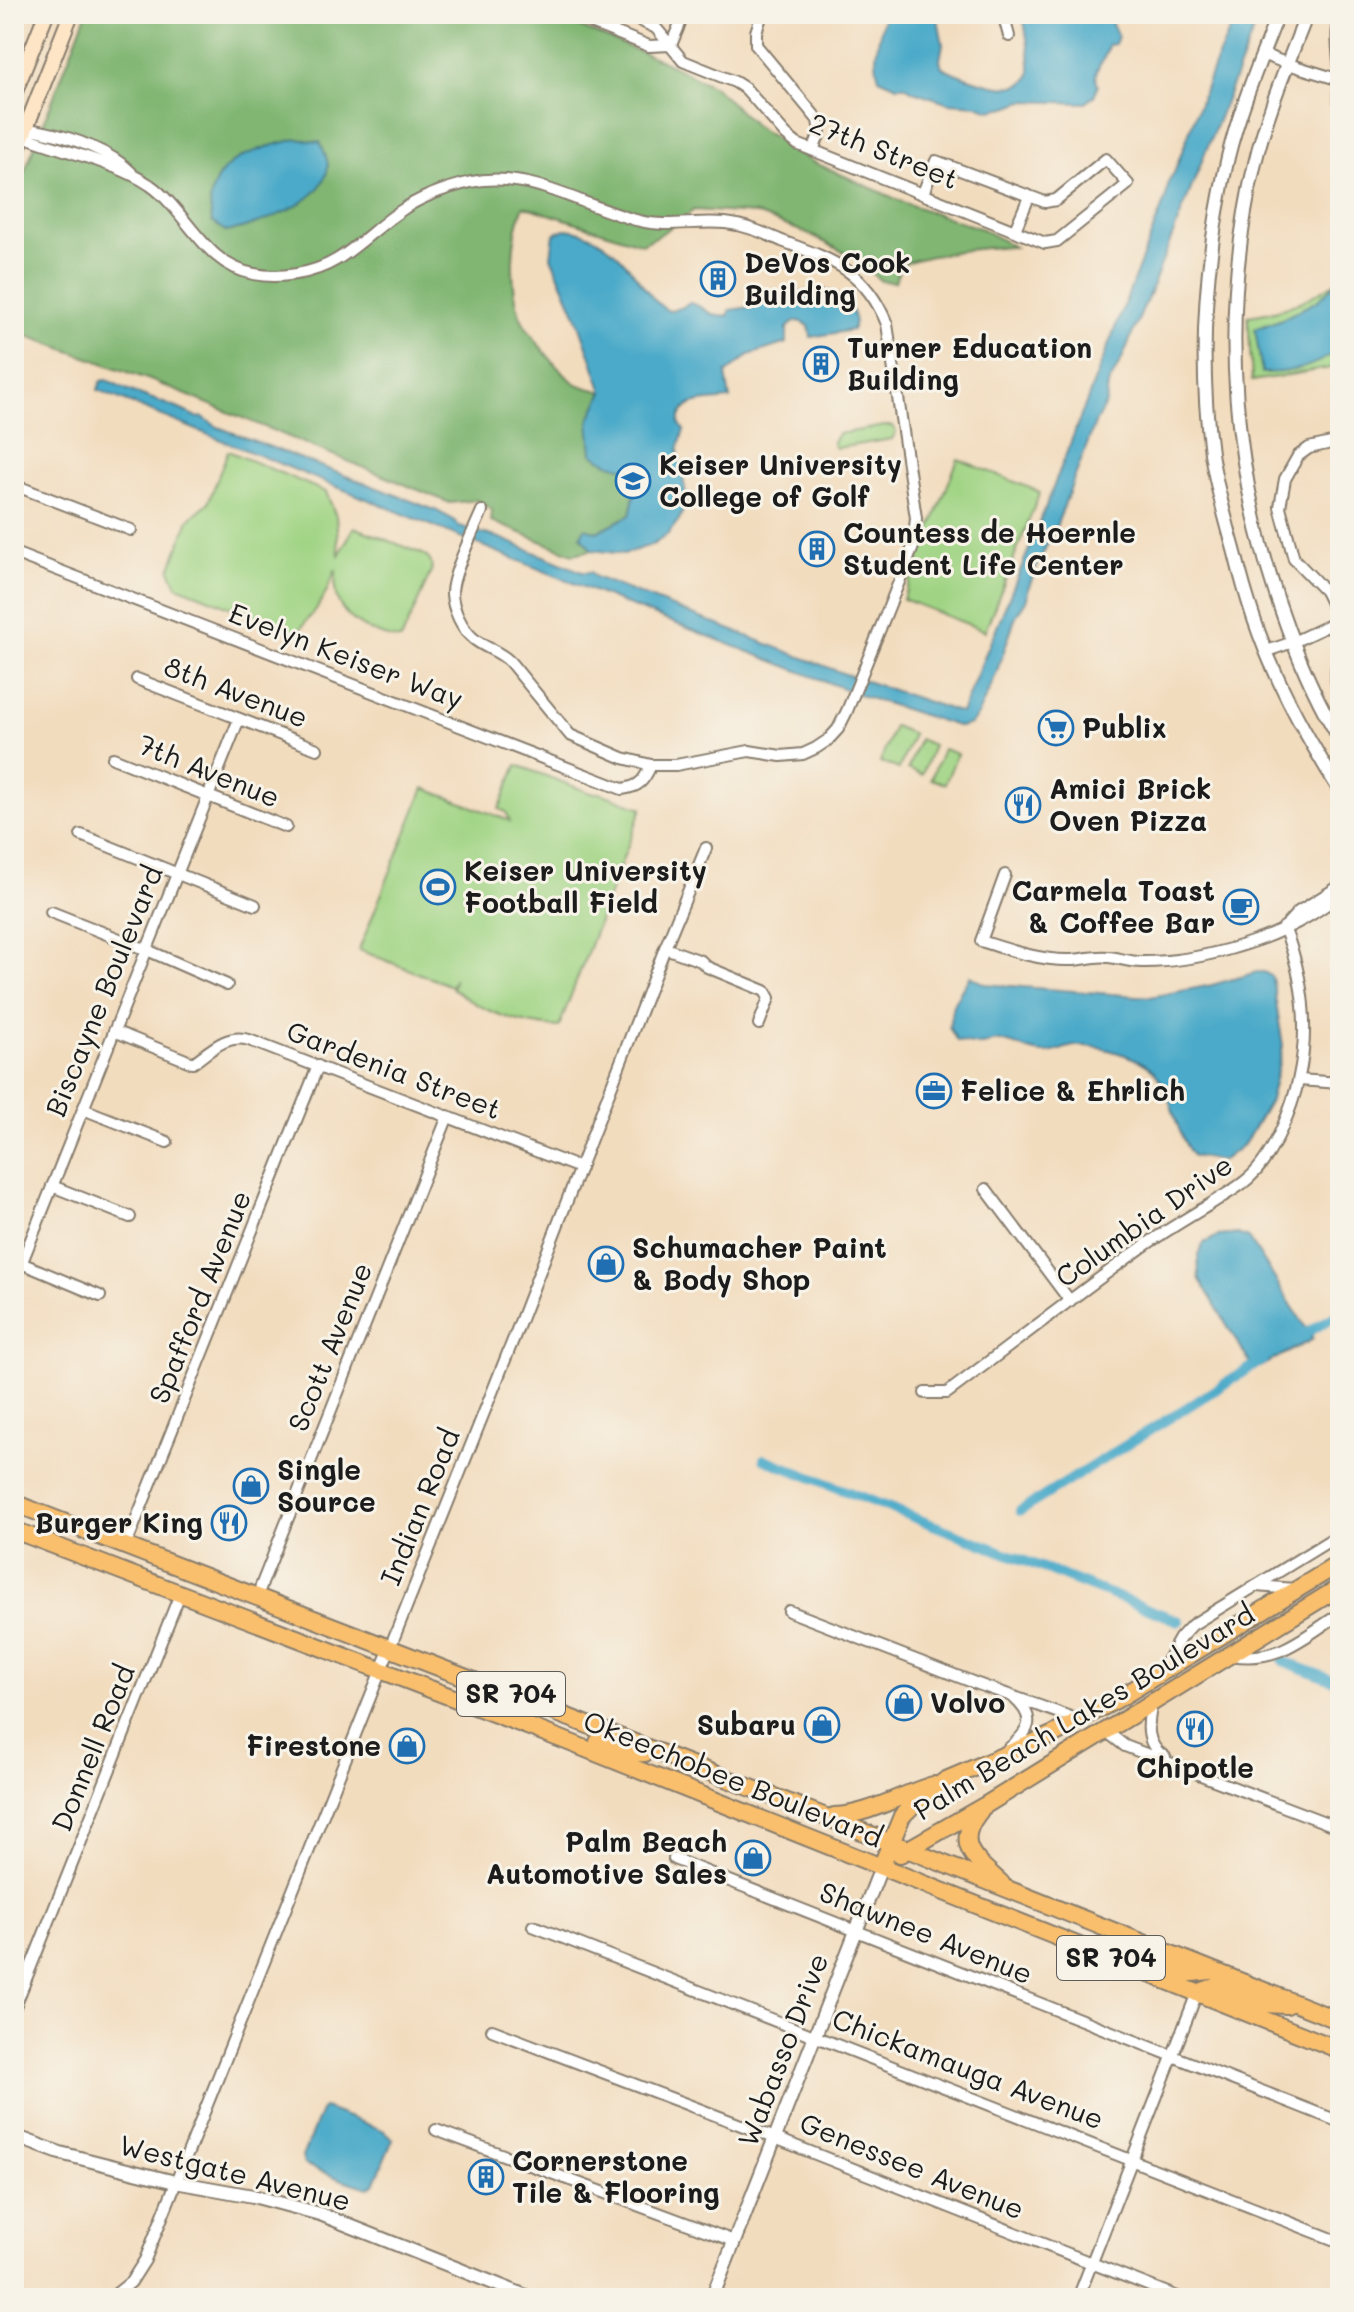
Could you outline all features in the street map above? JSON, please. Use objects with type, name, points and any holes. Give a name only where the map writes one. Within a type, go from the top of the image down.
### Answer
[{"type":"main road","points":[[14,94],[46,14]]},
{"type":"main road","points":[[14,158],[20,128],[71,14]]},
{"type":"main road","name":"Okeechobee Boulevard","points":[[14,1503],[826,1817],[1340,2021]]},
{"type":"main road","name":"Okeechobee Boulevard","points":[[14,1530],[561,1739],[1340,2050]]},
{"type":"main road","name":"Palm Beach Lakes Boulevard","points":[[899,1846],[902,1816],[946,1780],[1054,1734],[1123,1696],[1335,1566]]},
{"type":"main road","name":"Palm Beach Lakes Boulevard","points":[[882,1865],[899,1846],[984,1806],[1340,1587]]},
{"type":"main road","points":[[1107,1732],[1114,1710],[1123,1696]]},
{"type":"main road","points":[[561,1739],[584,1737],[638,1754],[645,1753],[649,1748]]},
{"type":"main road","points":[[826,1817],[860,1814],[910,1791],[946,1780]]},
{"type":"main road","points":[[984,1806],[969,1827],[967,1846],[977,1861],[1008,1889]]},
{"type":"main road","points":[[1070,1941],[1119,1949],[1183,1974],[1212,1970]]},
{"type":"main road","points":[[1197,1993],[1217,1986],[1262,2004],[1301,2006]]},
{"type":"street","points":[[569,14],[649,46],[671,45],[684,14]]},
{"type":"street","name":"27th Street","points":[[626,14],[656,28],[688,64],[741,85],[797,144],[1045,243],[1057,241],[1128,184],[1106,159],[1056,200],[1045,202],[1029,197]]},
{"type":"street","points":[[762,14],[756,32],[756,45],[818,120],[820,133],[813,150]]},
{"type":"street","points":[[1003,14],[1009,36]]},
{"type":"street","points":[[1278,14],[1251,82],[1228,157],[1214,227],[1208,269],[1205,338],[1207,407],[1211,453],[1220,500],[1241,578],[1274,672],[1312,747],[1340,791]]},
{"type":"street","points":[[1307,14],[1276,92],[1259,148],[1241,232],[1233,361],[1238,430],[1267,570],[1300,661],[1340,739]]},
{"type":"street","points":[[1340,18],[1336,41],[1340,80],[1336,95],[1340,104]]},
{"type":"street","points":[[1262,54],[1340,80]]},
{"type":"street","points":[[20,128],[49,133],[96,150],[124,165],[167,199],[218,259],[254,275],[281,276],[317,269],[335,261],[417,201],[453,186],[490,179],[533,184],[642,222],[669,225],[704,222],[755,230],[834,261],[874,298],[887,324],[916,518],[913,547],[838,729],[823,744],[810,751],[788,756],[749,751],[676,765],[651,765],[630,760],[570,735],[506,657],[469,634],[456,612],[452,593],[482,511]]},
{"type":"street","points":[[923,193],[936,161],[1029,197],[1015,230]]},
{"type":"street","points":[[1267,651],[1340,620],[1325,591],[1294,559],[1280,507],[1285,479],[1298,456],[1309,448],[1340,441]]},
{"type":"street","points":[[14,485],[131,530]]},
{"type":"street","name":"Evelyn Keiser Way","points":[[14,553],[622,789],[635,787],[645,779],[651,765]]},
{"type":"street","points":[[1340,644],[1336,674],[1340,694]]},
{"type":"street","name":"8th Avenue","points":[[137,679],[317,749]]},
{"type":"street","name":"Biscayne Boulevard","points":[[14,1282],[239,719]]},
{"type":"street","name":"7th Avenue","points":[[113,758],[286,827]]},
{"type":"street","points":[[81,835],[255,905]]},
{"type":"street","name":"Indian Road","points":[[111,2298],[131,2282],[145,2260],[706,848]]},
{"type":"street","points":[[1005,875],[981,941],[1048,958],[1070,960],[1105,956],[1143,962],[1177,960],[1244,945],[1307,917],[1340,896]]},
{"type":"street","points":[[1284,927],[1298,912],[1340,886]]},
{"type":"street","points":[[51,912],[227,985]]},
{"type":"street","name":"Columbia Drive","points":[[925,1393],[947,1393],[1161,1234],[1242,1184],[1257,1171],[1290,1112],[1304,1054],[1305,1012],[1299,970],[1284,927]]},
{"type":"street","points":[[665,948],[765,991],[769,998],[759,1024]]},
{"type":"street","name":"Gardenia Street","points":[[114,1031],[193,1063],[222,1043],[240,1037],[580,1168]]},
{"type":"street","name":"Spafford Avenue","points":[[126,1545],[318,1066]]},
{"type":"street","points":[[1299,1080],[1340,1083]]},
{"type":"street","points":[[83,1109],[167,1142]]},
{"type":"street","name":"Scott Avenue","points":[[257,1596],[448,1116]]},
{"type":"street","points":[[52,1186],[130,1217]]},
{"type":"street","points":[[986,1189],[1070,1301]]},
{"type":"street","points":[[21,1263],[100,1296]]},
{"type":"street","points":[[1162,1671],[1186,1630],[1340,1534]]},
{"type":"street","points":[[1335,1566],[1340,1587]]},
{"type":"street","points":[[1256,1586],[1297,1589]]},
{"type":"street","name":"Donnell Road","points":[[14,2009],[180,1594]]},
{"type":"street","points":[[789,1611],[1079,1720]]},
{"type":"street","points":[[1230,1654],[1256,1657],[1277,1653],[1340,1614]]},
{"type":"street","points":[[993,1760],[1018,1741],[1029,1724],[1026,1712],[1013,1697]]},
{"type":"street","points":[[1153,1702],[1148,1721],[1152,1742],[1160,1754],[1181,1766]]},
{"type":"street","points":[[1107,1732],[1125,1746],[1340,1828]]},
{"type":"street","name":"Shawnee Avenue","points":[[674,1859],[1340,2122]]},
{"type":"street","name":"Wabasso Drive","points":[[712,2298],[882,1865]]},
{"type":"street","name":"Chickamauga Avenue","points":[[533,1926],[1340,2242]]},
{"type":"street","points":[[1078,2298],[1197,1993]]},
{"type":"street","name":"Genessee Avenue","points":[[492,2030],[1180,2298]]},
{"type":"street","points":[[436,2130],[734,2241]]},
{"type":"street","name":"Westgate Avenue","points":[[14,2136],[60,2153],[320,2214],[531,2298]]},
{"type":"green space","points":[[86,14],[548,14],[668,63],[716,88],[754,125],[813,162],[905,203],[982,229],[1014,247],[971,249],[915,260],[901,264],[895,282],[881,281],[855,258],[809,234],[756,214],[694,210],[642,244],[524,206],[516,232],[513,260],[514,289],[523,322],[568,377],[581,386],[603,392],[589,421],[639,473],[630,515],[597,532],[581,536],[592,550],[573,554],[491,521],[492,510],[477,500],[450,503],[150,380],[14,331],[14,199]]},
{"type":"green space","points":[[1340,279],[1340,361],[1331,368],[1252,381],[1248,316],[1297,304]]},
{"type":"green space","points":[[892,426],[896,432],[892,439],[834,447],[833,442],[838,434]]},
{"type":"green space","points":[[228,451],[326,492],[336,516],[339,555],[354,527],[427,558],[431,572],[401,640],[372,631],[346,613],[336,595],[336,569],[321,602],[298,634],[177,586],[170,570],[189,519],[208,503]]},
{"type":"green space","points":[[958,459],[1040,492],[985,631],[903,599]]},
{"type":"green space","points":[[894,726],[913,734],[899,769],[880,762]]},
{"type":"green space","points":[[919,739],[933,745],[922,775],[908,769]]},
{"type":"green space","points":[[943,749],[957,754],[945,784],[931,779]]},
{"type":"green space","points":[[517,765],[591,793],[600,793],[642,808],[559,1027],[502,1016],[452,988],[455,978],[451,986],[359,950],[424,788],[510,821],[506,812],[499,809]]},
{"type":"water","points":[[884,14],[937,14],[943,44],[942,67],[962,76],[1004,86],[1025,82],[1030,73],[1024,21],[1027,14],[1110,14],[1118,36],[1115,44],[1108,45],[1096,73],[1098,85],[1094,96],[1086,103],[1023,101],[990,110],[977,105],[949,103],[879,78],[876,54]]},
{"type":"water","points":[[1237,14],[1260,14],[1151,290],[1108,385],[1106,403],[1038,564],[1027,599],[1016,616],[995,677],[971,724],[960,727],[866,697],[635,608],[98,390],[101,381],[107,380],[202,417],[218,427],[435,510],[454,520],[459,527],[500,538],[845,674],[961,713],[1030,547],[1166,197],[1169,180]]},
{"type":"water","points":[[297,139],[320,142],[326,157],[328,166],[324,179],[315,191],[272,218],[227,232],[212,222],[211,196],[223,171],[233,162],[257,150]]},
{"type":"water","points":[[565,229],[587,234],[607,246],[624,261],[656,301],[669,311],[688,303],[712,314],[729,315],[729,310],[758,306],[766,298],[823,289],[838,295],[852,310],[855,322],[852,330],[811,337],[809,326],[800,321],[794,322],[787,328],[787,343],[749,355],[726,374],[730,399],[698,402],[685,409],[679,423],[684,430],[678,450],[687,500],[679,520],[668,534],[654,544],[624,554],[592,550],[581,536],[585,528],[597,532],[630,515],[639,473],[635,468],[612,465],[592,453],[589,421],[603,392],[576,315],[551,257],[554,234]]},
{"type":"water","points":[[1340,279],[1340,350],[1302,368],[1262,373],[1255,329],[1317,301]]},
{"type":"water","points":[[1257,972],[1272,977],[1283,1046],[1270,1100],[1245,1143],[1222,1161],[1193,1156],[1161,1082],[1141,1062],[1106,1049],[1083,1046],[1045,1053],[998,1041],[972,1044],[957,1041],[949,1027],[953,1004],[970,976],[985,984],[1150,997],[1212,985]]},
{"type":"water","points":[[1237,1234],[1249,1238],[1313,1339],[1254,1370],[1199,1278],[1198,1254],[1204,1243],[1218,1236]]},
{"type":"water","points":[[324,2108],[383,2130],[393,2139],[374,2184],[368,2188],[304,2164],[302,2157]]},
{"type":"waterway","points":[[1297,1339],[1340,1313]]},
{"type":"waterway","points":[[1020,1511],[1263,1360]]},
{"type":"waterway","points":[[764,1459],[1179,1621]]},
{"type":"waterway","points":[[1283,1661],[1340,1683]]},
{"type":"place","name":"DeVos Cook Building","points":[[718,279]]},
{"type":"place","name":"Turner Education Building","points":[[821,364]]},
{"type":"place","name":"Keiser University College of Golf","points":[[633,481]]},
{"type":"place","name":"Countess de Hoernle Student Life Center","points":[[817,549]]},
{"type":"place","name":"Publix","points":[[1056,728]]},
{"type":"place","name":"Amici Brick Oven Pizza","points":[[1023,805]]},
{"type":"place","name":"Keiser University Football Field","points":[[438,887]]},
{"type":"place","name":"Carmela Toast & Coffee Bar","points":[[1241,907]]},
{"type":"place","name":"Felice & Ehrlich","points":[[934,1091]]},
{"type":"place","name":"Schumacher Paint & Body Shop","points":[[606,1264]]},
{"type":"place","name":"Single Source","points":[[251,1486]]},
{"type":"place","name":"Burger King","points":[[229,1523]]},
{"type":"place","name":"Volvo","points":[[904,1703]]},
{"type":"place","name":"Subaru","points":[[822,1725]]},
{"type":"place","name":"Chipotle","points":[[1195,1729]]},
{"type":"place","name":"Firestone","points":[[407,1746]]},
{"type":"place","name":"Palm Beach Automotive Sales","points":[[753,1858]]},
{"type":"place","name":"Cornerstone Tile & Flooring","points":[[486,2177]]}]
